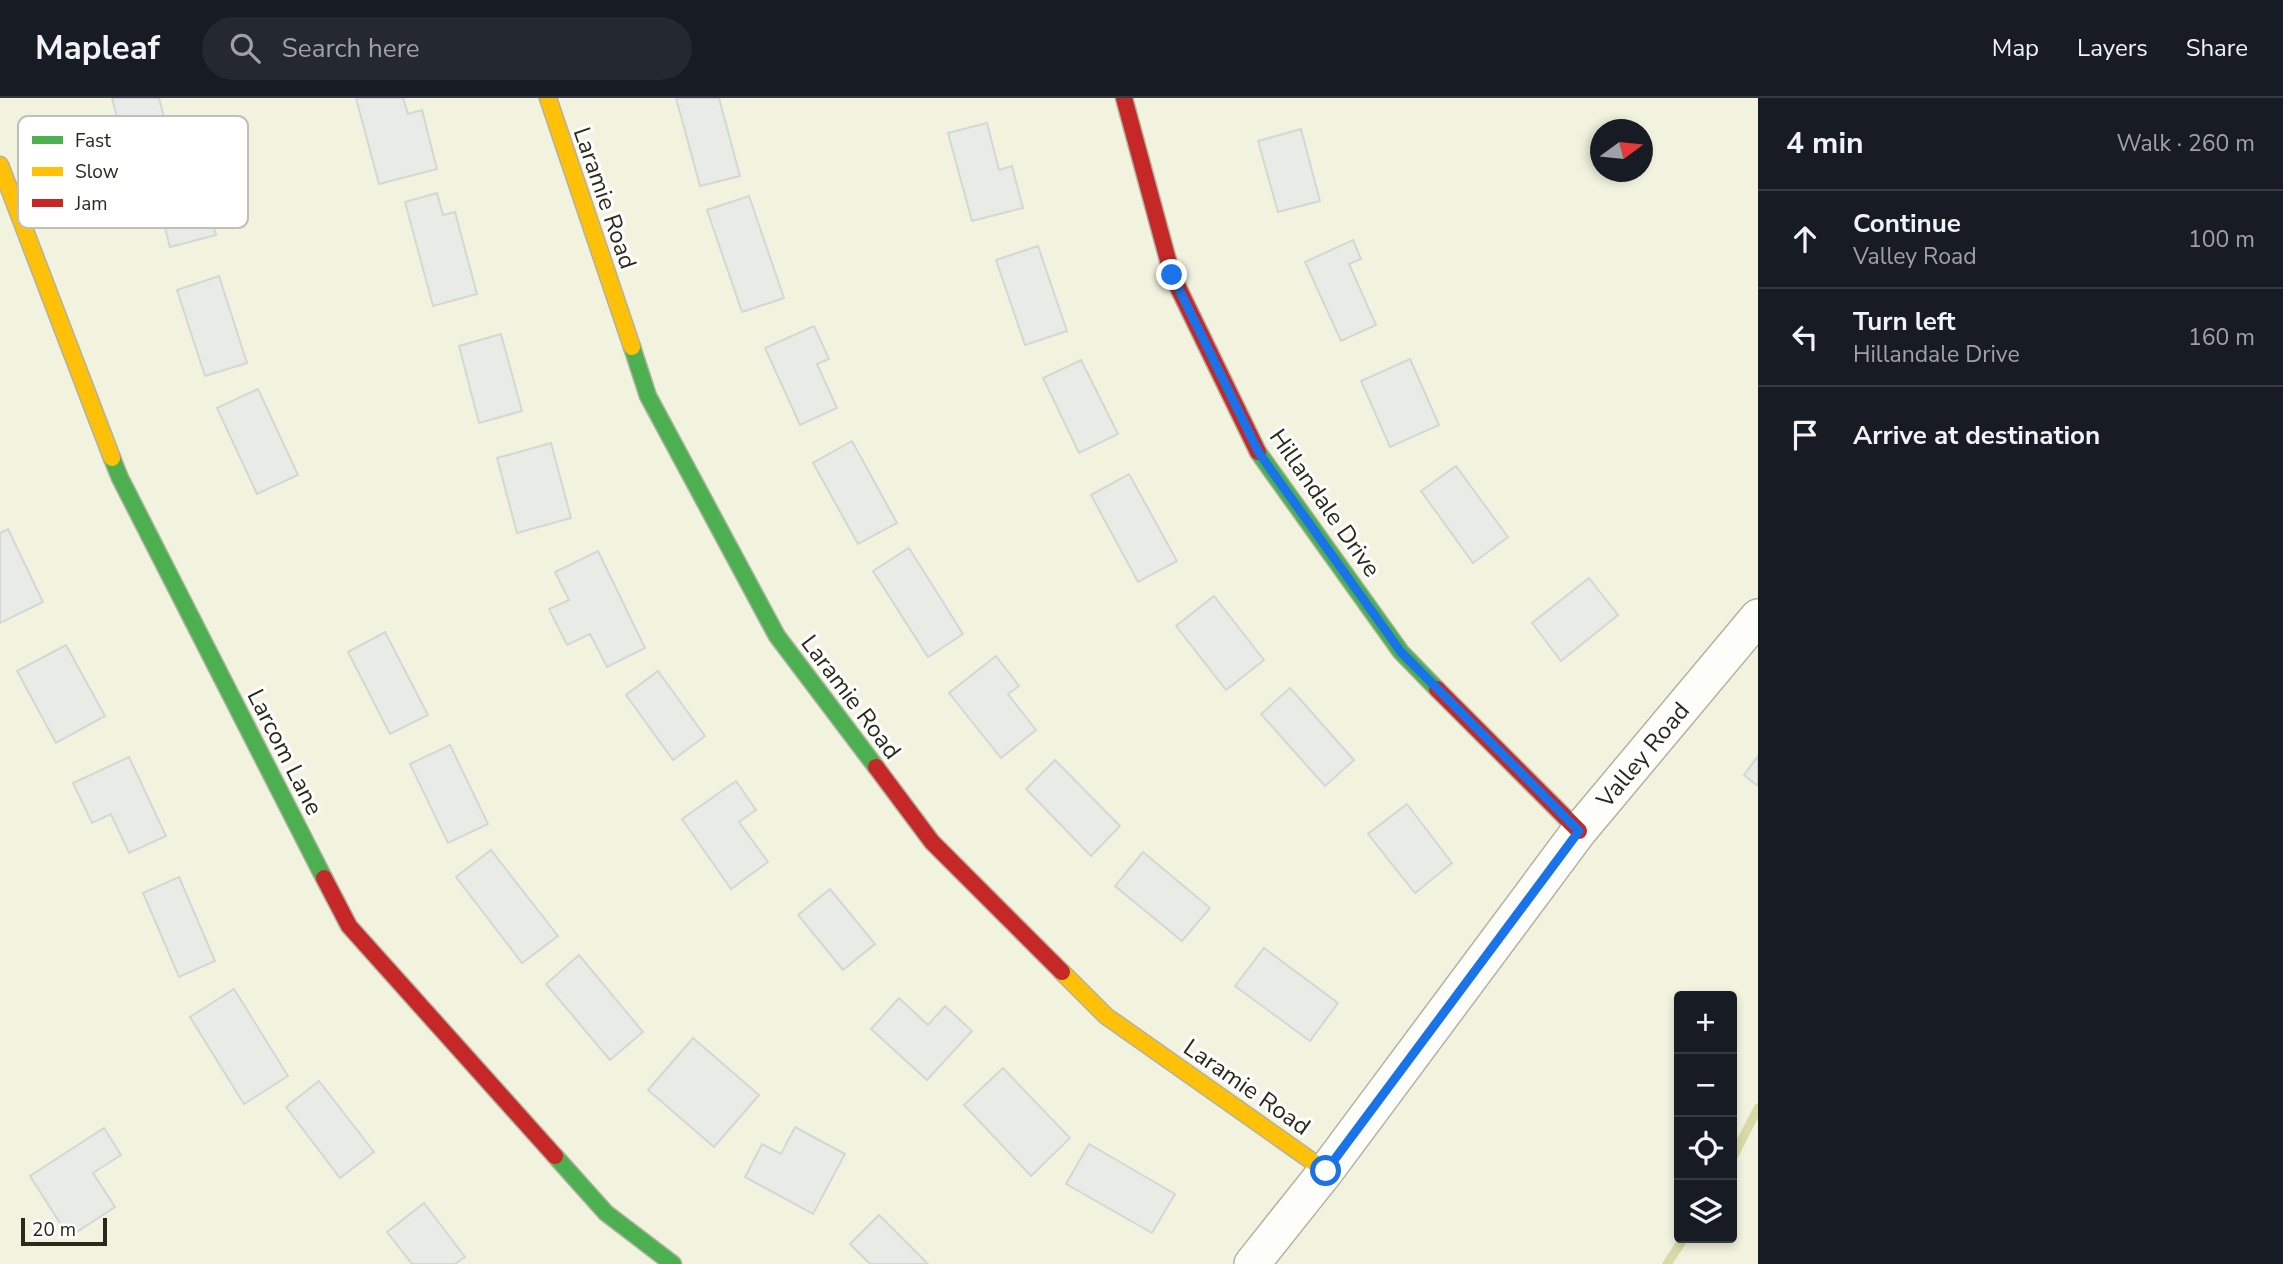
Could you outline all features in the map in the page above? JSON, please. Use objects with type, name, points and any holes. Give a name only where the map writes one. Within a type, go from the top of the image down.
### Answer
[{"type":"street","name":"Laramie Road","points":[[548,98],[648,396],[777,636],[932,842],[1106,1016],[1326,1171]]},
{"type":"street","name":"Hillandale Drive","points":[[1124,98],[1172,275],[1259,453],[1401,652],[1579,831]]},
{"type":"street","name":"Larcom Lane","points":[[0,165],[18,212]]},
{"type":"street","name":"Larcom Lane","points":[[24,228],[120,478],[349,926],[606,1213],[673,1264]]},
{"type":"street","name":"Valley Road","points":[[1252,1264],[1326,1171],[1579,831],[1758,617]]},
{"type":"building","points":[[112,98],[159,98],[164,116],[117,116]]},
{"type":"building","points":[[356,98],[403,98],[408,114],[422,110],[437,169],[379,184]]},
{"type":"building","points":[[676,98],[719,98],[740,176],[700,186]]},
{"type":"building","points":[[987,123],[999,170],[1012,166],[1023,208],[972,221],[948,133]]},
{"type":"building","points":[[1301,129],[1320,201],[1278,212],[1258,141]]},
{"type":"building","points":[[437,193],[443,215],[455,212],[477,294],[433,306],[405,202]]},
{"type":"building","points":[[749,196],[784,298],[742,312],[707,210]]},
{"type":"building","points":[[165,228],[214,228],[216,235],[170,247]]},
{"type":"building","points":[[1353,240],[1361,259],[1349,264],[1376,325],[1341,341],[1305,262]]},
{"type":"building","points":[[1038,246],[1067,331],[1025,345],[996,260]]},
{"type":"building","points":[[219,276],[247,363],[205,376],[177,290]]},
{"type":"building","points":[[814,326],[829,359],[817,364],[837,408],[800,425],[765,348]]},
{"type":"building","points":[[501,334],[522,411],[479,423],[459,346]]},
{"type":"building","points":[[1410,359],[1439,425],[1390,447],[1361,381]]},
{"type":"building","points":[[1081,360],[1118,434],[1079,453],[1043,378]]},
{"type":"building","points":[[258,389],[298,475],[257,494],[217,408]]},
{"type":"building","points":[[852,441],[897,523],[858,544],[813,463]]},
{"type":"building","points":[[551,443],[571,518],[517,533],[497,458]]},
{"type":"building","points":[[1456,466],[1508,537],[1473,563],[1421,491]]},
{"type":"building","points":[[1129,474],[1177,561],[1138,582],[1091,495]]},
{"type":"building","points":[[8,529],[43,602],[0,623],[0,533]]},
{"type":"building","points":[[909,548],[963,634],[928,657],[873,571]]},
{"type":"building","points":[[598,551],[645,648],[607,667],[590,634],[567,645],[549,609],[569,600],[555,572]]},
{"type":"building","points":[[1589,578],[1618,615],[1561,661],[1532,623]]},
{"type":"building","points":[[1214,596],[1264,660],[1226,690],[1176,626]]},
{"type":"building","points":[[385,632],[428,715],[390,734],[348,652]]},
{"type":"building","points":[[66,645],[105,716],[56,743],[17,671]]},
{"type":"building","points":[[996,656],[1019,686],[1008,694],[1036,730],[1001,758],[949,693]]},
{"type":"building","points":[[658,671],[705,736],[673,760],[626,695]]},
{"type":"building","points":[[1290,688],[1354,760],[1325,786],[1261,714]]},
{"type":"building","points":[[450,745],[488,824],[448,843],[410,764]]},
{"type":"building","points":[[1758,756],[1758,786],[1744,775]]},
{"type":"building","points":[[129,757],[166,836],[129,853],[111,814],[92,823],[73,783]]},
{"type":"building","points":[[1055,760],[1120,826],[1091,856],[1026,789]]},
{"type":"building","points":[[736,781],[756,810],[739,822],[768,862],[731,889],[682,819]]},
{"type":"building","points":[[1407,804],[1452,863],[1415,893],[1368,834]]},
{"type":"building","points":[[491,850],[558,936],[522,963],[456,877]]},
{"type":"building","points":[[1143,852],[1210,908],[1182,941],[1115,886]]},
{"type":"building","points":[[179,877],[215,961],[179,977],[143,893]]},
{"type":"building","points":[[830,889],[875,944],[843,970],[798,915]]},
{"type":"building","points":[[1264,948],[1338,1003],[1310,1041],[1235,986]]},
{"type":"building","points":[[579,955],[643,1032],[610,1060],[546,984]]},
{"type":"building","points":[[234,989],[288,1076],[244,1104],[190,1017]]},
{"type":"building","points":[[899,998],[928,1025],[945,1006],[972,1031],[927,1080],[871,1029]]},
{"type":"building","points":[[693,1038],[759,1095],[714,1147],[648,1090]]},
{"type":"building","points":[[1003,1068],[1070,1138],[1031,1176],[964,1105]]},
{"type":"building","points":[[319,1081],[374,1152],[340,1178],[286,1107]]},
{"type":"building","points":[[795,1127],[845,1154],[813,1214],[745,1177],[762,1144],[781,1154]]},
{"type":"building","points":[[104,1128],[121,1155],[93,1173],[115,1207],[69,1237],[30,1176]]},
{"type":"building","points":[[1089,1144],[1175,1194],[1152,1233],[1066,1184]]},
{"type":"building","points":[[424,1203],[465,1257],[455,1264],[412,1264],[387,1232]]},
{"type":"building","points":[[879,1215],[928,1264],[870,1264],[850,1244]]},
{"type":"waterway","points":[[1737,1149],[1758,1108]]},
{"type":"waterway","points":[[1667,1264],[1681,1243]]},
{"type":"traffic: fast","points":[[632,347],[648,396],[777,636],[876,767]]},
{"type":"traffic: fast","points":[[1258,452],[1401,652],[1437,689]]},
{"type":"traffic: fast","points":[[112,458],[324,878]]},
{"type":"traffic: fast","points":[[555,1156],[606,1213],[673,1264]]},
{"type":"traffic: slow","points":[[548,98],[632,347]]},
{"type":"traffic: slow","points":[[0,165],[18,212]]},
{"type":"traffic: slow","points":[[24,228],[112,458]]},
{"type":"traffic: slow","points":[[1062,972],[1106,1016],[1326,1171]]},
{"type":"traffic: jam","points":[[1124,98],[1172,275],[1258,452]]},
{"type":"traffic: jam","points":[[1437,689],[1579,831]]},
{"type":"traffic: jam","points":[[876,767],[932,842],[1062,972]]},
{"type":"traffic: jam","points":[[324,878],[349,926],[555,1156]]},
{"type":"route","points":[[1172,275],[1259,453],[1401,652],[1579,831],[1326,1171]]}]
